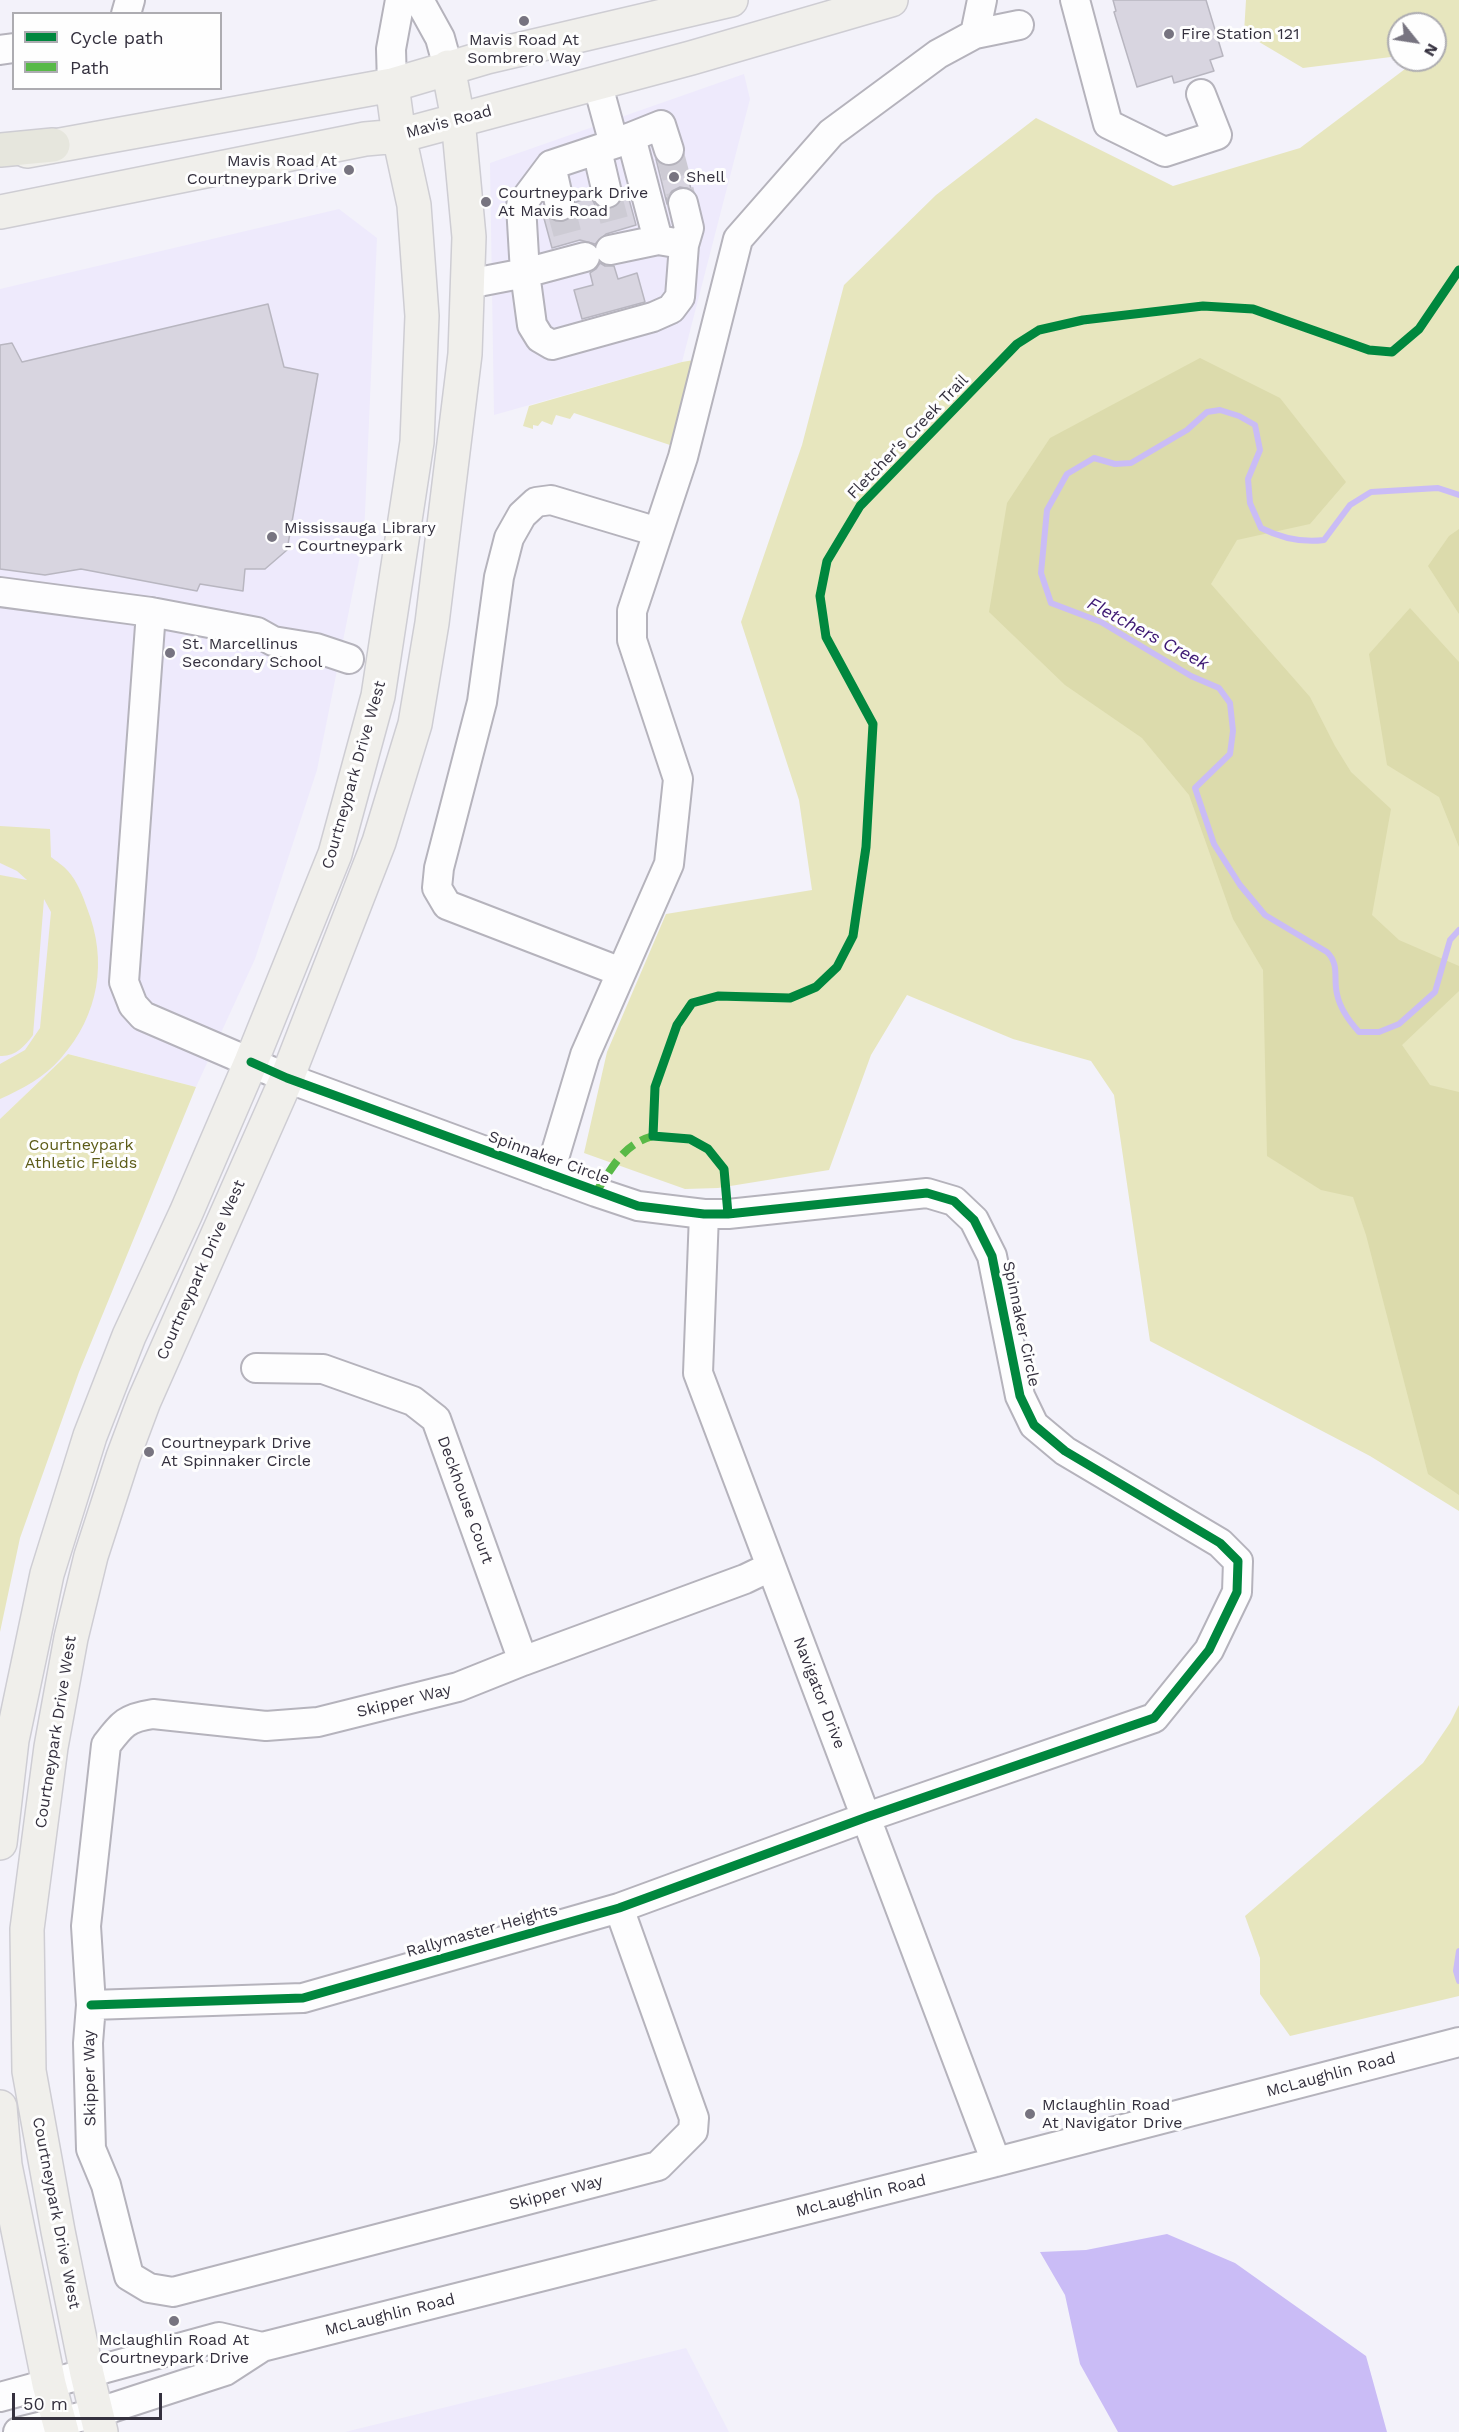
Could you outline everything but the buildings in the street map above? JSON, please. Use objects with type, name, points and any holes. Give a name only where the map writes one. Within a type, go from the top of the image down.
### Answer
[{"type":"highway","points":[[0,150],[53,145]]},
{"type":"main road","points":[[0,157],[53,145],[392,85],[448,67],[731,0]]},
{"type":"main road","name":"Mavis Road","points":[[0,212],[353,142],[399,136],[691,58],[891,0]]},
{"type":"main road","name":"Courtneypark Drive West","points":[[98,2422],[29,2072],[27,1929],[51,1747],[71,1638],[91,1556],[123,1456],[157,1371],[287,1078],[379,842],[415,724],[432,623],[465,354],[469,237],[458,119],[448,67]]},
{"type":"main road","name":"Courtneypark Drive West","points":[[0,1843],[6,1739],[47,1574],[90,1436],[129,1336],[186,1213],[251,1062],[334,854],[378,696],[417,442],[422,316],[414,205],[399,136],[392,85]]},
{"type":"main road","points":[[6,1739],[51,1747]]},
{"type":"main road","points":[[0,2107],[5,2165],[49,2384],[61,2427]]},
{"type":"street","points":[[392,85],[391,49],[400,0]]},
{"type":"street","points":[[418,0],[440,38],[448,67]]},
{"type":"street","points":[[975,34],[982,0]]},
{"type":"street","points":[[1075,0],[1108,124],[1165,152],[1217,135],[1202,94]]},
{"type":"street","points":[[549,1175],[585,1055],[669,864],[678,780],[632,640],[632,611],[683,457],[738,239],[831,133],[938,54],[975,34],[1019,25]]},
{"type":"street","points":[[597,82],[614,144],[671,243],[680,297],[671,309],[653,317],[558,345],[552,345],[540,338],[532,325],[525,273],[521,205],[551,165],[614,144],[661,125],[669,150]]},
{"type":"street","points":[[607,193],[614,144]]},
{"type":"street","points":[[551,165],[560,206]]},
{"type":"street","points":[[468,284],[525,273],[596,248],[671,243],[689,228],[683,203]]},
{"type":"street","points":[[621,972],[447,905],[437,888],[482,702],[499,577],[509,538],[522,515],[536,502],[551,500],[658,532]]},
{"type":"street","points":[[0,592],[151,612],[257,632],[273,641],[316,648],[349,659],[378,696]]},
{"type":"street","name":"Spinnaker Circle","points":[[151,612],[124,982],[133,1005],[143,1016],[287,1078],[638,1206],[704,1214],[728,1214],[927,1193],[954,1202],[974,1221],[992,1256],[1020,1396],[1034,1425],[1065,1451],[1220,1543],[1238,1561],[1237,1592],[1209,1650],[1154,1718],[867,1817]]},
{"type":"street","points":[[349,659],[389,632]]},
{"type":"street","name":"Navigator Drive","points":[[704,1214],[699,1373],[770,1567],[867,1817],[996,2162]]},
{"type":"street","name":"Deckhouse Court","points":[[256,1368],[323,1369],[413,1401],[436,1419],[523,1660]]},
{"type":"street","name":"Skipper Way","points":[[619,1908],[694,2118],[693,2131],[658,2166],[173,2292],[149,2288],[129,2276],[106,2185],[91,2149],[88,2043],[91,2005],[86,1926],[106,1745],[123,1723],[136,1716],[153,1714],[266,1726],[318,1722],[458,1687],[523,1660],[745,1579],[770,1567]]},
{"type":"street","name":"Rallymaster Heights","points":[[91,2005],[303,1998],[619,1908],[867,1817]]},
{"type":"street","name":"McLaughlin Road","points":[[18,2432],[98,2422],[225,2371],[262,2347],[996,2162],[1452,2044]]},
{"type":"street","name":"McLaughlin Road","points":[[0,2397],[219,2337],[262,2347]]},
{"type":"shaded area","points":[[744,74],[750,99],[682,362],[494,415],[490,163]]},
{"type":"shaded area","name":"St. Marcellinus Secondary School","points":[[339,209],[377,238],[364,536],[317,770],[255,959],[196,1087],[68,1054],[0,1119],[0,289]]},
{"type":"shaded area","points":[[1167,2234],[1235,2263],[1366,2356],[1387,2432],[1118,2432],[1080,2364],[1065,2295],[1040,2252],[1086,2250]]},
{"type":"shaded area","points":[[686,2348],[729,2432],[345,2432]]},
{"type":"green space","points":[[1246,0],[1459,0],[1459,1511],[1370,1456],[1150,1341],[1114,1095],[1091,1061],[1013,1039],[907,995],[871,1055],[829,1170],[718,1188],[685,1189],[584,1153],[607,1052],[666,914],[812,890],[799,800],[741,622],[802,445],[844,285],[936,195],[1036,118],[1173,186],[1300,148],[1401,72],[1447,72],[1447,12],[1387,12],[1387,58],[1303,68],[1244,33]]},
{"type":"green space","points":[[1200,358],[1280,398],[1346,482],[1310,524],[1237,540],[1211,584],[1310,697],[1351,772],[1391,809],[1372,915],[1399,940],[1459,966],[1459,991],[1402,1045],[1430,1085],[1459,1092],[1459,1495],[1428,1474],[1366,1235],[1353,1197],[1321,1190],[1267,1156],[1263,970],[1233,919],[1189,795],[1142,738],[1065,685],[989,612],[1007,503],[1050,438]]},
{"type":"green space","points":[[694,360],[670,445],[574,413],[570,419],[556,415],[552,425],[542,421],[538,426],[533,425],[533,429],[523,426],[529,406]]},
{"type":"green space","points":[[1459,529],[1459,614],[1428,566],[1449,536]]},
{"type":"green space","points":[[1410,608],[1459,662],[1459,847],[1439,797],[1387,765],[1369,654]]},
{"type":"green space","points":[[0,826],[50,829],[51,857],[71,875],[85,903],[93,928],[98,967],[91,1006],[74,1041],[48,1071],[25,1087],[0,1099],[0,1064],[25,1050],[40,1028],[51,912],[44,899],[33,1035],[15,1053],[0,1056],[0,875],[27,880],[17,871],[0,863]]},
{"type":"green space","name":"Courtneypark Athletic Fields","points":[[68,1054],[196,1087],[79,1372],[20,1538],[0,1632],[0,1119]]},
{"type":"green space","points":[[1459,1705],[1459,1996],[1290,2036],[1260,1994],[1260,1958],[1245,1916],[1423,1763],[1450,1723]]},
{"type":"waterway","name":"Fletchers Creek","points":[[1459,495],[1438,488],[1371,492],[1350,505],[1324,540],[1299,540],[1276,535],[1261,528],[1250,503],[1248,479],[1260,450],[1255,425],[1239,416],[1220,410],[1207,412],[1187,430],[1131,463],[1115,464],[1094,458],[1067,474],[1047,510],[1041,573],[1051,603],[1101,622],[1191,676],[1219,688],[1230,703],[1233,731],[1230,754],[1195,788],[1214,844],[1240,885],[1265,915],[1327,952],[1331,957],[1335,967],[1340,1005],[1359,1032],[1379,1032],[1399,1024],[1435,992],[1450,940],[1459,930]]},
{"type":"waterway","name":"Fletchers Creek","points":[[1459,1951],[1456,1971],[1459,1981]]},
{"type":"tunnel","points":[[669,150],[683,203]]},
{"type":"tunnel","points":[[607,193],[617,231]]},
{"type":"tunnel","points":[[560,206],[570,243]]},
{"type":"marked path","points":[[596,1192],[626,1151],[633,1145],[653,1136]]},
{"type":"cycle path","name":"Fletcher's Creek Trail","points":[[728,1214],[724,1169],[708,1149],[690,1139],[653,1136],[655,1087],[677,1025],[692,1003],[718,996],[790,998],[816,987],[837,967],[853,936],[866,847],[873,724],[826,637],[820,596],[827,561],[860,506],[1017,344],[1039,330],[1083,320],[1203,306],[1253,309],[1369,350],[1392,352],[1419,329],[1459,270]]},
{"type":"cycle path","points":[[91,2005],[303,1998],[619,1908],[867,1817],[1154,1718],[1209,1650],[1237,1592],[1238,1561],[1220,1543],[1065,1451],[1034,1425],[1020,1396],[992,1256],[974,1220],[954,1201],[927,1193],[728,1214],[704,1214],[638,1206],[287,1078],[251,1062]]},
{"type":"place","name":"Mavis Road At Sombrero Way","points":[[524,21]]},
{"type":"place","name":"Fire Station 121","points":[[1169,34]]},
{"type":"place","name":"Mavis Road At Courtneypark Drive","points":[[349,170]]},
{"type":"place","name":"Shell","points":[[674,177]]},
{"type":"place","name":"Courtneypark Drive At Mavis Road","points":[[486,202]]},
{"type":"place","name":"Mississauga Library - Courtneypark","points":[[272,537]]},
{"type":"place","name":"St. Marcellinus Secondary School","points":[[170,653]]},
{"type":"place","name":"Courtneypark Drive At Spinnaker Circle","points":[[149,1452]]},
{"type":"place","name":"Mclaughlin Road At Navigator Drive","points":[[1030,2114]]},
{"type":"place","name":"Mclaughlin Road At Courtneypark Drive","points":[[174,2321]]}]
